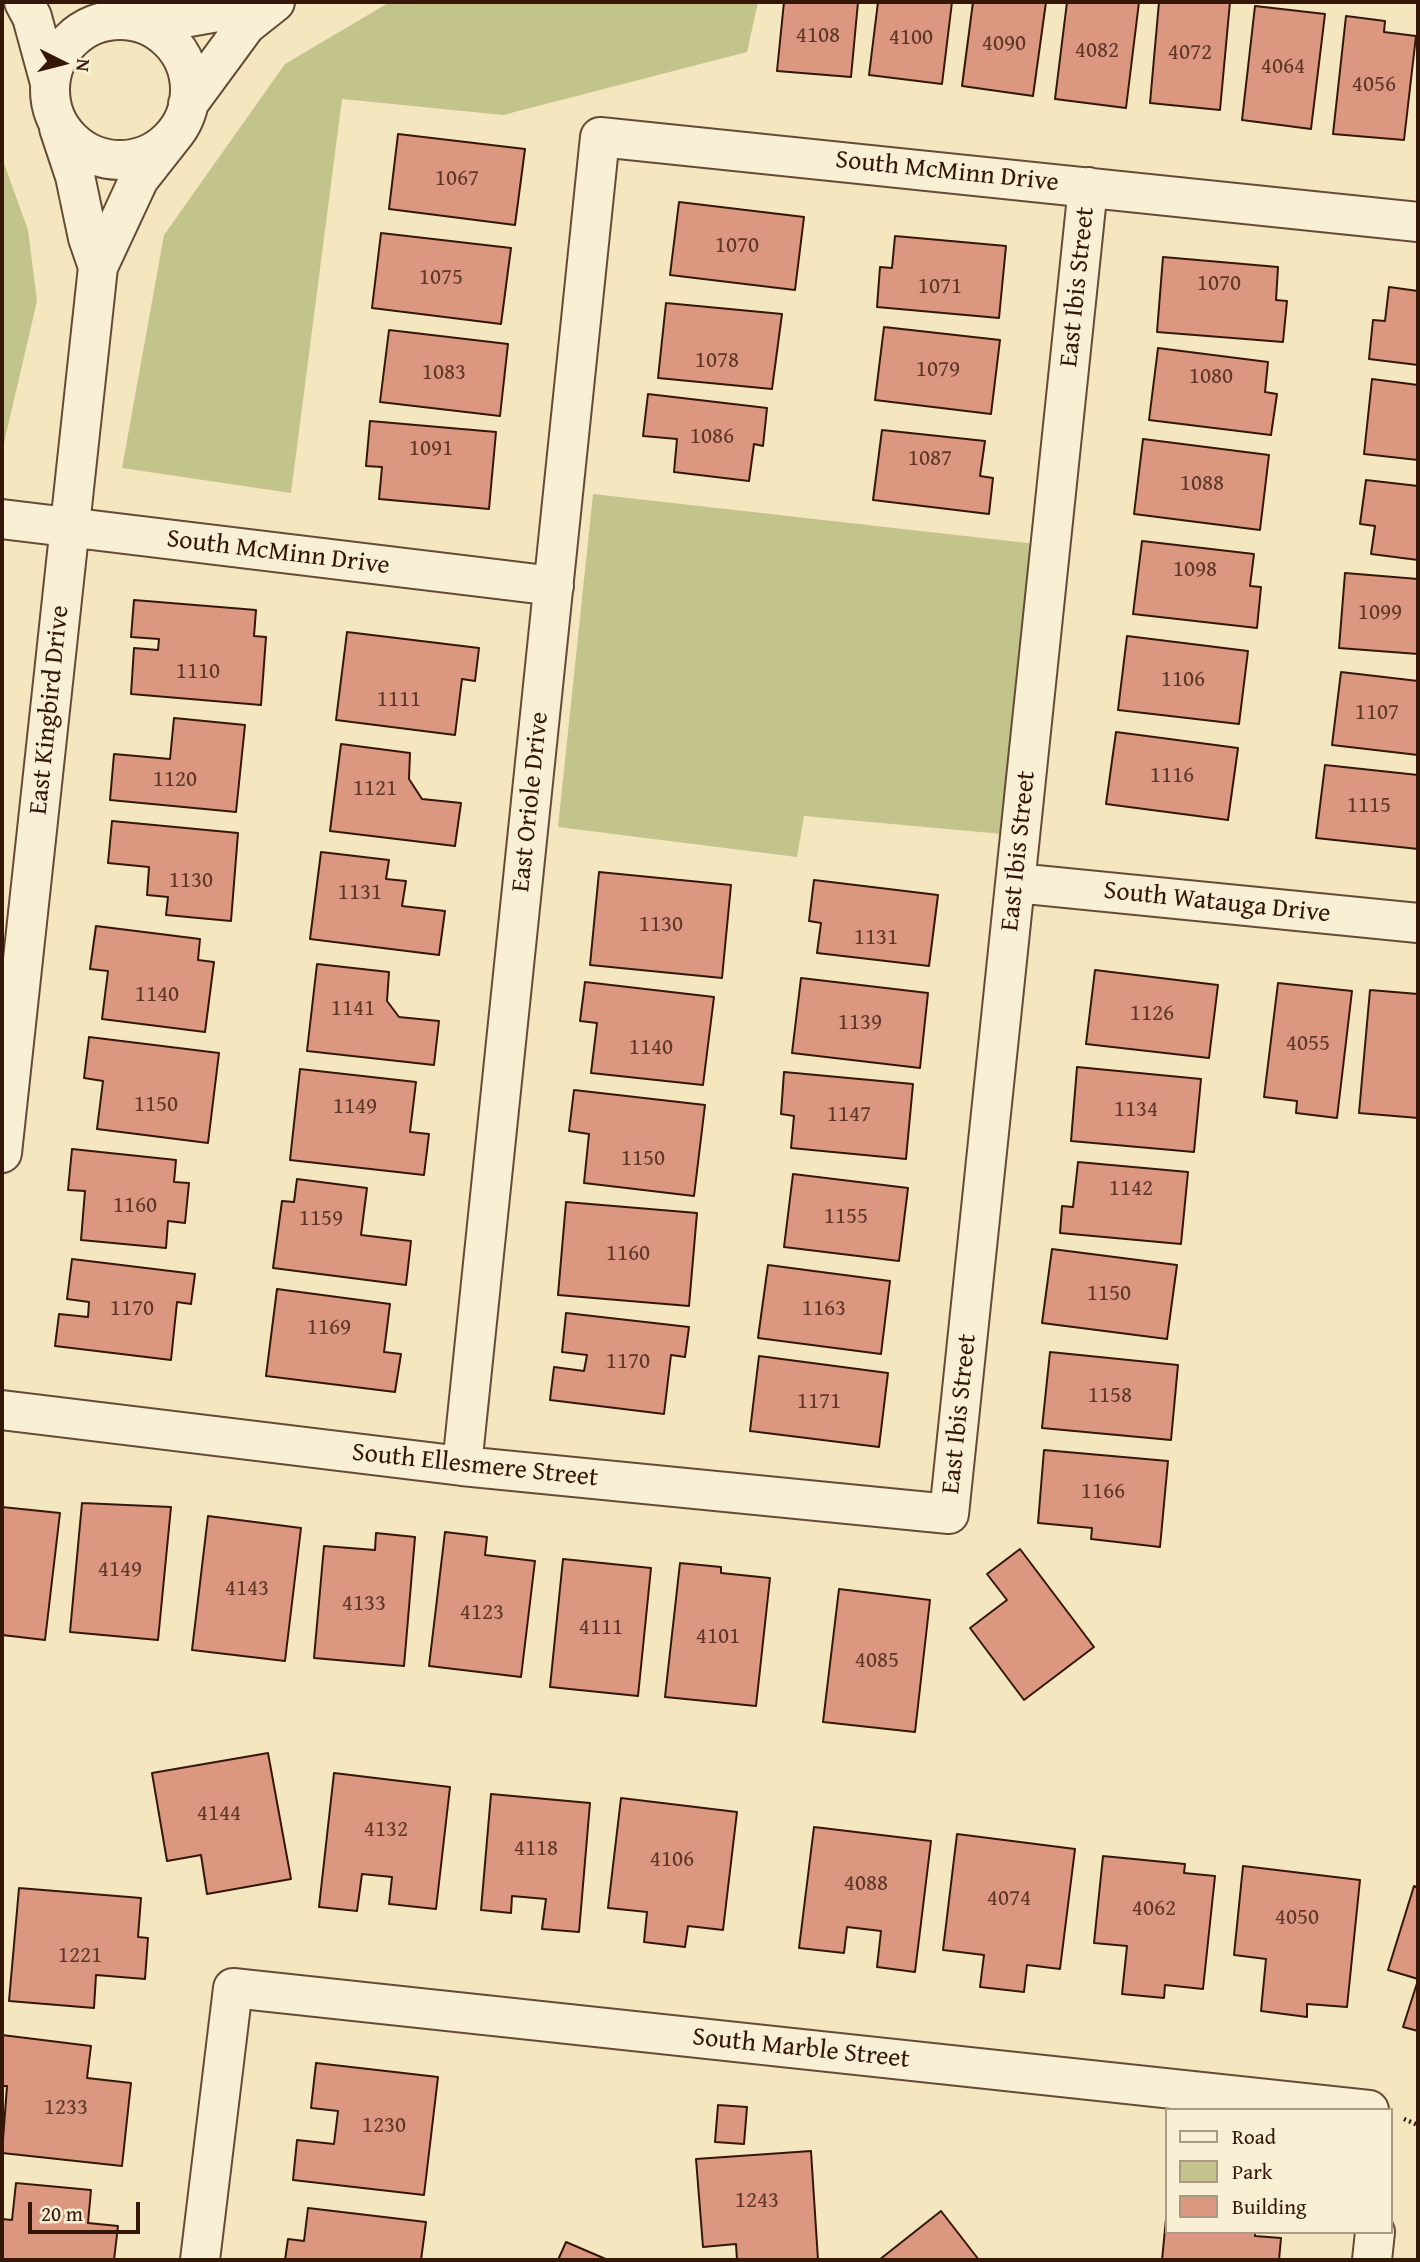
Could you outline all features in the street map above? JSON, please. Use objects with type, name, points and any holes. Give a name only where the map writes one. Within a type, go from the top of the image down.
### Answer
[{"type":"street","points":[[24,2],[32,17],[57,121],[71,141],[91,154],[113,160],[137,159],[158,149],[246,25],[275,2]]},
{"type":"street","points":[[73,2],[88,12],[143,24],[160,33],[175,47],[185,65],[189,85],[182,118]]},
{"type":"street","points":[[50,83],[57,60],[70,41],[89,27],[117,20],[178,19],[223,11],[249,2]]},
{"type":"street","name":"East Kingbird Drive","points":[[2,1153],[98,267],[139,179],[182,118]]},
{"type":"street","name":"East Kingbird Drive","points":[[57,121],[75,176],[98,267]]},
{"type":"street","name":"South McMinn Drive","points":[[600,137],[1418,222]]},
{"type":"street","name":"East Oriole Drive","points":[[462,1466],[600,137]]},
{"type":"street","name":"East Ibis Street","points":[[949,1514],[1088,187]]},
{"type":"street","name":"South McMinn Drive","points":[[2,519],[554,586]]},
{"type":"street","name":"South Watauga Drive","points":[[1016,883],[1418,923]]},
{"type":"street","name":"South Ellesmere Street","points":[[2,1410],[462,1466],[949,1514]]},
{"type":"street","name":"South Marble Street","points":[[200,2260],[233,1988],[1350,2108]]},
{"type":"street","points":[[1372,2260],[1375,2234]]},
{"type":"green space","points":[[390,2],[758,2],[747,52],[503,115],[342,99],[291,493],[122,468],[164,235],[285,64]]},
{"type":"green space","points":[[2,158],[28,230],[37,301],[4,443]]},
{"type":"green space","points":[[593,494],[1036,544],[1002,834],[804,816],[797,857],[558,827]]},
{"type":"building","points":[[784,2],[858,2],[851,77],[777,71]]},
{"type":"building","points":[[878,2],[952,2],[942,84],[869,75]]},
{"type":"building","points":[[973,2],[1046,2],[1033,96],[962,86]]},
{"type":"building","points":[[1067,2],[1139,2],[1126,108],[1055,99]]},
{"type":"building","points":[[1159,2],[1230,2],[1220,110],[1150,103]]},
{"type":"building","points":[[1255,6],[1325,14],[1311,129],[1242,120]]},
{"type":"building","points":[[1346,16],[1385,21],[1384,32],[1416,36],[1404,140],[1333,134]]},
{"type":"building","points":[[398,134],[525,149],[515,225],[389,209]]},
{"type":"building","points":[[679,202],[804,217],[795,290],[670,275]]},
{"type":"building","points":[[381,233],[511,248],[501,324],[372,308]]},
{"type":"building","points":[[895,236],[1006,246],[999,318],[877,307],[880,267],[892,268]]},
{"type":"building","points":[[1163,257],[1278,267],[1276,300],[1287,301],[1283,342],[1157,332]]},
{"type":"building","points":[[1389,287],[1418,291],[1418,365],[1369,359],[1373,320],[1385,321]]},
{"type":"building","points":[[666,303],[782,314],[772,389],[658,378]]},
{"type":"building","points":[[884,327],[1000,340],[991,414],[875,400]]},
{"type":"building","points":[[389,330],[508,344],[500,416],[380,402]]},
{"type":"building","points":[[1158,348],[1268,362],[1265,392],[1277,394],[1271,435],[1149,420]]},
{"type":"building","points":[[1372,379],[1418,385],[1418,460],[1364,454]]},
{"type":"building","points":[[648,394],[767,408],[763,446],[754,444],[749,481],[674,472],[677,439],[643,436]]},
{"type":"building","points":[[370,421],[496,432],[489,509],[379,499],[382,467],[366,466]]},
{"type":"building","points":[[882,430],[985,441],[980,476],[993,478],[989,514],[873,500]]},
{"type":"building","points":[[1143,439],[1269,455],[1260,530],[1134,514]]},
{"type":"building","points":[[1366,480],[1418,486],[1418,560],[1371,554],[1375,526],[1360,524]]},
{"type":"building","points":[[1142,541],[1254,554],[1250,586],[1261,587],[1257,628],[1133,614]]},
{"type":"building","points":[[1345,573],[1418,579],[1418,654],[1339,648]]},
{"type":"building","points":[[134,600],[256,610],[254,636],[266,637],[261,705],[131,694],[134,648],[158,650],[159,639],[131,637]]},
{"type":"building","points":[[347,632],[479,648],[475,681],[462,679],[455,735],[336,720]]},
{"type":"building","points":[[1127,636],[1248,651],[1239,724],[1118,710]]},
{"type":"building","points":[[1341,672],[1418,681],[1418,755],[1332,745]]},
{"type":"building","points":[[174,718],[245,725],[236,812],[110,800],[114,754],[170,759]]},
{"type":"building","points":[[1116,732],[1238,748],[1228,820],[1106,804]]},
{"type":"building","points":[[341,744],[410,753],[409,779],[422,799],[461,803],[455,846],[330,831]]},
{"type":"building","points":[[1325,765],[1418,775],[1418,849],[1316,838]]},
{"type":"building","points":[[112,821],[238,833],[231,921],[166,915],[168,897],[147,895],[149,867],[108,863]]},
{"type":"building","points":[[321,852],[389,860],[386,879],[406,881],[402,906],[445,911],[439,955],[310,939]]},
{"type":"building","points":[[599,872],[731,885],[722,978],[590,965]]},
{"type":"building","points":[[814,880],[938,895],[929,966],[817,953],[821,923],[809,921]]},
{"type":"building","points":[[96,926],[200,939],[198,960],[214,962],[205,1032],[102,1019],[108,971],[90,969]]},
{"type":"building","points":[[317,964],[389,972],[387,1001],[399,1017],[439,1021],[434,1065],[307,1051]]},
{"type":"building","points":[[1095,970],[1218,985],[1209,1058],[1086,1044]]},
{"type":"building","points":[[801,978],[928,993],[920,1068],[792,1053]]},
{"type":"building","points":[[585,982],[714,997],[703,1085],[591,1073],[597,1023],[580,1021]]},
{"type":"building","points":[[1278,983],[1352,991],[1337,1118],[1296,1113],[1297,1101],[1264,1097]]},
{"type":"building","points":[[1370,990],[1418,994],[1418,1118],[1359,1113]]},
{"type":"building","points":[[89,1037],[219,1053],[208,1143],[97,1129],[103,1081],[84,1078]]},
{"type":"building","points":[[1077,1067],[1201,1079],[1194,1152],[1071,1141]]},
{"type":"building","points":[[300,1069],[416,1082],[410,1132],[429,1134],[424,1175],[290,1160]]},
{"type":"building","points":[[784,1072],[913,1084],[906,1159],[791,1148],[794,1116],[781,1114]]},
{"type":"building","points":[[574,1090],[705,1105],[694,1196],[584,1183],[589,1134],[569,1131]]},
{"type":"building","points":[[72,1149],[176,1160],[174,1182],[189,1183],[185,1223],[168,1221],[166,1248],[81,1240],[85,1191],[68,1190]]},
{"type":"building","points":[[1078,1162],[1188,1172],[1181,1244],[1060,1233],[1062,1206],[1073,1207]]},
{"type":"building","points":[[793,1174],[908,1188],[899,1261],[784,1247]]},
{"type":"building","points":[[297,1179],[367,1188],[361,1235],[411,1241],[406,1285],[273,1268],[282,1201],[294,1202]]},
{"type":"building","points":[[566,1202],[697,1213],[689,1306],[558,1295]]},
{"type":"building","points":[[1052,1249],[1177,1265],[1167,1339],[1042,1323]]},
{"type":"building","points":[[72,1259],[195,1274],[191,1304],[177,1302],[171,1360],[55,1346],[59,1314],[88,1317],[89,1302],[67,1299]]},
{"type":"building","points":[[768,1265],[890,1281],[881,1354],[758,1338]]},
{"type":"building","points":[[277,1289],[390,1304],[384,1352],[401,1354],[395,1392],[266,1376]]},
{"type":"building","points":[[566,1313],[689,1327],[685,1357],[671,1355],[664,1414],[550,1400],[554,1367],[584,1371],[587,1355],[562,1352]]},
{"type":"building","points":[[1050,1352],[1178,1365],[1171,1440],[1042,1428]]},
{"type":"building","points":[[759,1356],[888,1373],[879,1447],[750,1431]]},
{"type":"building","points":[[1044,1450],[1168,1461],[1160,1547],[1091,1539],[1092,1528],[1038,1523]]},
{"type":"building","points":[[82,1503],[171,1507],[158,1640],[70,1632]]},
{"type":"building","points":[[2,1507],[60,1513],[45,1640],[2,1635]]},
{"type":"building","points":[[208,1516],[301,1528],[285,1661],[192,1650]]},
{"type":"building","points":[[445,1532],[487,1537],[485,1555],[535,1561],[521,1677],[429,1666]]},
{"type":"building","points":[[376,1533],[415,1537],[404,1666],[314,1658],[324,1546],[375,1550]]},
{"type":"building","points":[[1020,1549],[1094,1647],[1024,1700],[970,1628],[1007,1600],[987,1574]]},
{"type":"building","points":[[563,1559],[651,1568],[638,1696],[550,1687]]},
{"type":"building","points":[[680,1563],[721,1567],[721,1573],[770,1578],[756,1706],[665,1697]]},
{"type":"building","points":[[839,1589],[930,1600],[915,1732],[823,1722]]},
{"type":"building","points":[[268,1753],[291,1879],[207,1894],[201,1855],[167,1861],[152,1773]]},
{"type":"building","points":[[334,1773],[450,1787],[436,1909],[389,1904],[392,1877],[362,1874],[357,1911],[319,1907]]},
{"type":"building","points":[[491,1794],[590,1803],[579,1932],[542,1929],[546,1899],[512,1896],[511,1913],[481,1910]]},
{"type":"building","points":[[621,1798],[737,1812],[723,1930],[688,1926],[685,1947],[644,1942],[647,1912],[608,1908]]},
{"type":"building","points":[[814,1827],[931,1841],[915,1972],[877,1967],[881,1931],[847,1927],[844,1953],[799,1948]]},
{"type":"building","points":[[957,1834],[1075,1849],[1060,1969],[1027,1965],[1024,1992],[980,1987],[984,1955],[943,1950]]},
{"type":"building","points":[[1103,1856],[1185,1864],[1184,1873],[1215,1876],[1203,1989],[1165,1985],[1164,1998],[1122,1994],[1127,1946],[1094,1943]]},
{"type":"building","points":[[1243,1866],[1360,1880],[1347,2007],[1307,2004],[1307,2017],[1261,2011],[1266,1959],[1234,1955]]},
{"type":"building","points":[[1414,1886],[1418,1888],[1418,1979],[1388,1970]]},
{"type":"building","points":[[19,1888],[141,1898],[138,1937],[148,1938],[145,1979],[96,1975],[94,2008],[9,2001]]},
{"type":"building","points":[[1418,1980],[1418,2031],[1403,2027]]},
{"type":"building","points":[[2,2035],[91,2046],[87,2078],[131,2083],[122,2166],[2,2153],[7,2086],[2,2086]]},
{"type":"building","points":[[316,2063],[438,2077],[424,2195],[293,2180],[297,2140],[334,2144],[338,2111],[311,2108]]},
{"type":"building","points":[[718,2105],[747,2107],[744,2144],[715,2142]]},
{"type":"building","points":[[811,2151],[818,2260],[737,2260],[736,2244],[703,2247],[696,2159]]},
{"type":"building","points":[[16,2183],[91,2190],[88,2223],[118,2226],[114,2260],[2,2260],[2,2219],[12,2220]]},
{"type":"building","points":[[308,2208],[426,2222],[421,2260],[285,2260],[288,2239],[304,2241]]},
{"type":"building","points":[[941,2211],[979,2260],[879,2260]]},
{"type":"building","points":[[1165,2234],[1255,2234],[1281,2238],[1279,2260],[1162,2260]]},
{"type":"building","points":[[566,2242],[608,2260],[558,2260]]}]
